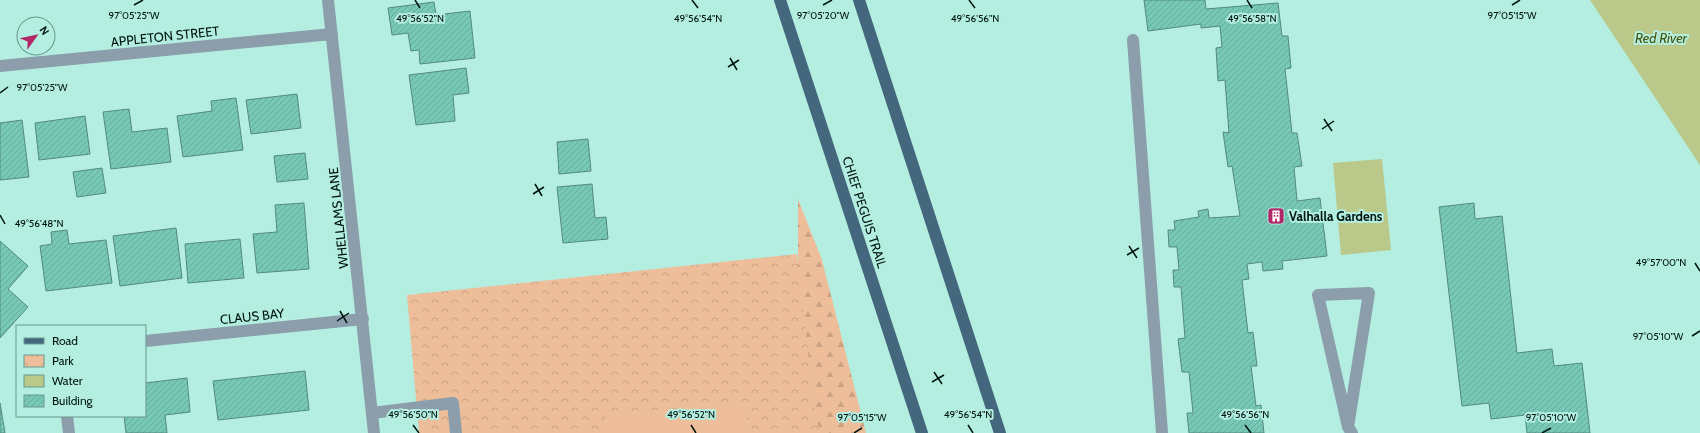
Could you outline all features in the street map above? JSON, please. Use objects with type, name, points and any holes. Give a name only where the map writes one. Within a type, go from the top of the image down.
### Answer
[{"type":"main road","name":"CHIEF PEGUIS TRAIL","points":[[780,0],[922,433]]},
{"type":"main road","points":[[859,0],[1000,433]]},
{"type":"street","name":"WHELLAMS LANE","points":[[328,0],[374,433]]},
{"type":"street","name":"APPLETON STREET","points":[[0,66],[332,34]]},
{"type":"street","points":[[1133,40],[1162,433]]},
{"type":"street","points":[[1368,293],[1350,411],[1350,430],[1318,295],[1368,293]]},
{"type":"street","name":"CLAUS BAY","points":[[146,341],[363,319]]},
{"type":"street","points":[[372,413],[453,403],[456,433]]},
{"type":"street","points":[[67,417],[69,433]]},
{"type":"green space","points":[[798,199],[822,260],[866,433],[783,433],[798,422]]},
{"type":"green space","points":[[797,254],[815,413],[820,433],[419,433],[407,295]]},
{"type":"green space","points":[[738,404],[746,412],[748,433],[603,433],[606,414]]},
{"type":"water","name":"Red River","points":[[1590,0],[1700,0],[1700,165]]},
{"type":"water","points":[[1382,159],[1391,250],[1341,255],[1333,163]]},
{"type":"building","name":"Valhalla Gardens","points":[[1144,0],[1205,0],[1206,9],[1278,3],[1282,36],[1288,36],[1291,68],[1285,69],[1292,133],[1297,133],[1302,166],[1294,167],[1297,201],[1320,198],[1327,256],[1282,261],[1283,269],[1263,271],[1262,262],[1247,264],[1249,279],[1242,280],[1248,333],[1253,332],[1257,366],[1251,366],[1256,406],[1261,405],[1264,433],[1189,433],[1187,413],[1193,413],[1189,372],[1182,372],[1178,339],[1185,338],[1181,287],[1174,287],[1173,270],[1179,270],[1177,247],[1169,247],[1168,230],[1175,230],[1174,221],[1199,217],[1198,211],[1208,209],[1209,218],[1240,216],[1232,166],[1228,167],[1223,132],[1229,133],[1225,80],[1218,81],[1216,48],[1222,47],[1220,26],[1201,28],[1201,24],[1148,31]]},
{"type":"building","points":[[434,2],[436,15],[470,11],[475,58],[420,64],[419,50],[411,51],[408,33],[392,35],[388,8]]},
{"type":"building","points":[[466,68],[469,93],[453,95],[455,121],[416,125],[409,75]]},
{"type":"building","points":[[297,94],[301,128],[251,134],[246,100]]},
{"type":"building","points":[[236,98],[243,150],[183,157],[177,116],[212,111],[211,101]]},
{"type":"building","points":[[129,109],[132,132],[167,128],[171,162],[111,169],[103,112]]},
{"type":"building","points":[[85,116],[90,154],[39,160],[35,123]]},
{"type":"building","points":[[22,120],[29,177],[0,180],[0,123]]},
{"type":"building","points":[[588,139],[591,171],[559,174],[557,142]]},
{"type":"building","points":[[305,153],[308,179],[277,182],[274,156]]},
{"type":"building","points":[[102,168],[106,193],[77,197],[73,172]]},
{"type":"building","points":[[592,184],[595,218],[606,217],[608,239],[563,243],[557,187]]},
{"type":"building","points":[[304,203],[309,269],[257,273],[253,234],[277,232],[275,205]]},
{"type":"building","points":[[1474,203],[1475,219],[1502,216],[1517,353],[1552,349],[1554,366],[1582,363],[1590,433],[1527,433],[1525,415],[1491,419],[1489,403],[1462,406],[1439,207]]},
{"type":"building","points":[[176,228],[182,278],[120,286],[113,236]]},
{"type":"building","points":[[67,230],[69,244],[106,240],[112,283],[46,291],[40,246],[52,244],[51,232]]},
{"type":"building","points":[[240,239],[244,278],[188,283],[185,244]]},
{"type":"building","points":[[0,241],[28,266],[8,289],[28,307],[0,338]]},
{"type":"building","points":[[305,371],[309,410],[218,420],[213,381]]},
{"type":"building","points":[[187,378],[190,412],[165,415],[167,433],[126,433],[124,417],[146,417],[146,383]]},
{"type":"building","points":[[0,403],[5,433],[0,433]]},
{"type":"place","name":"Valhalla Gardens","points":[[1276,216]]}]
